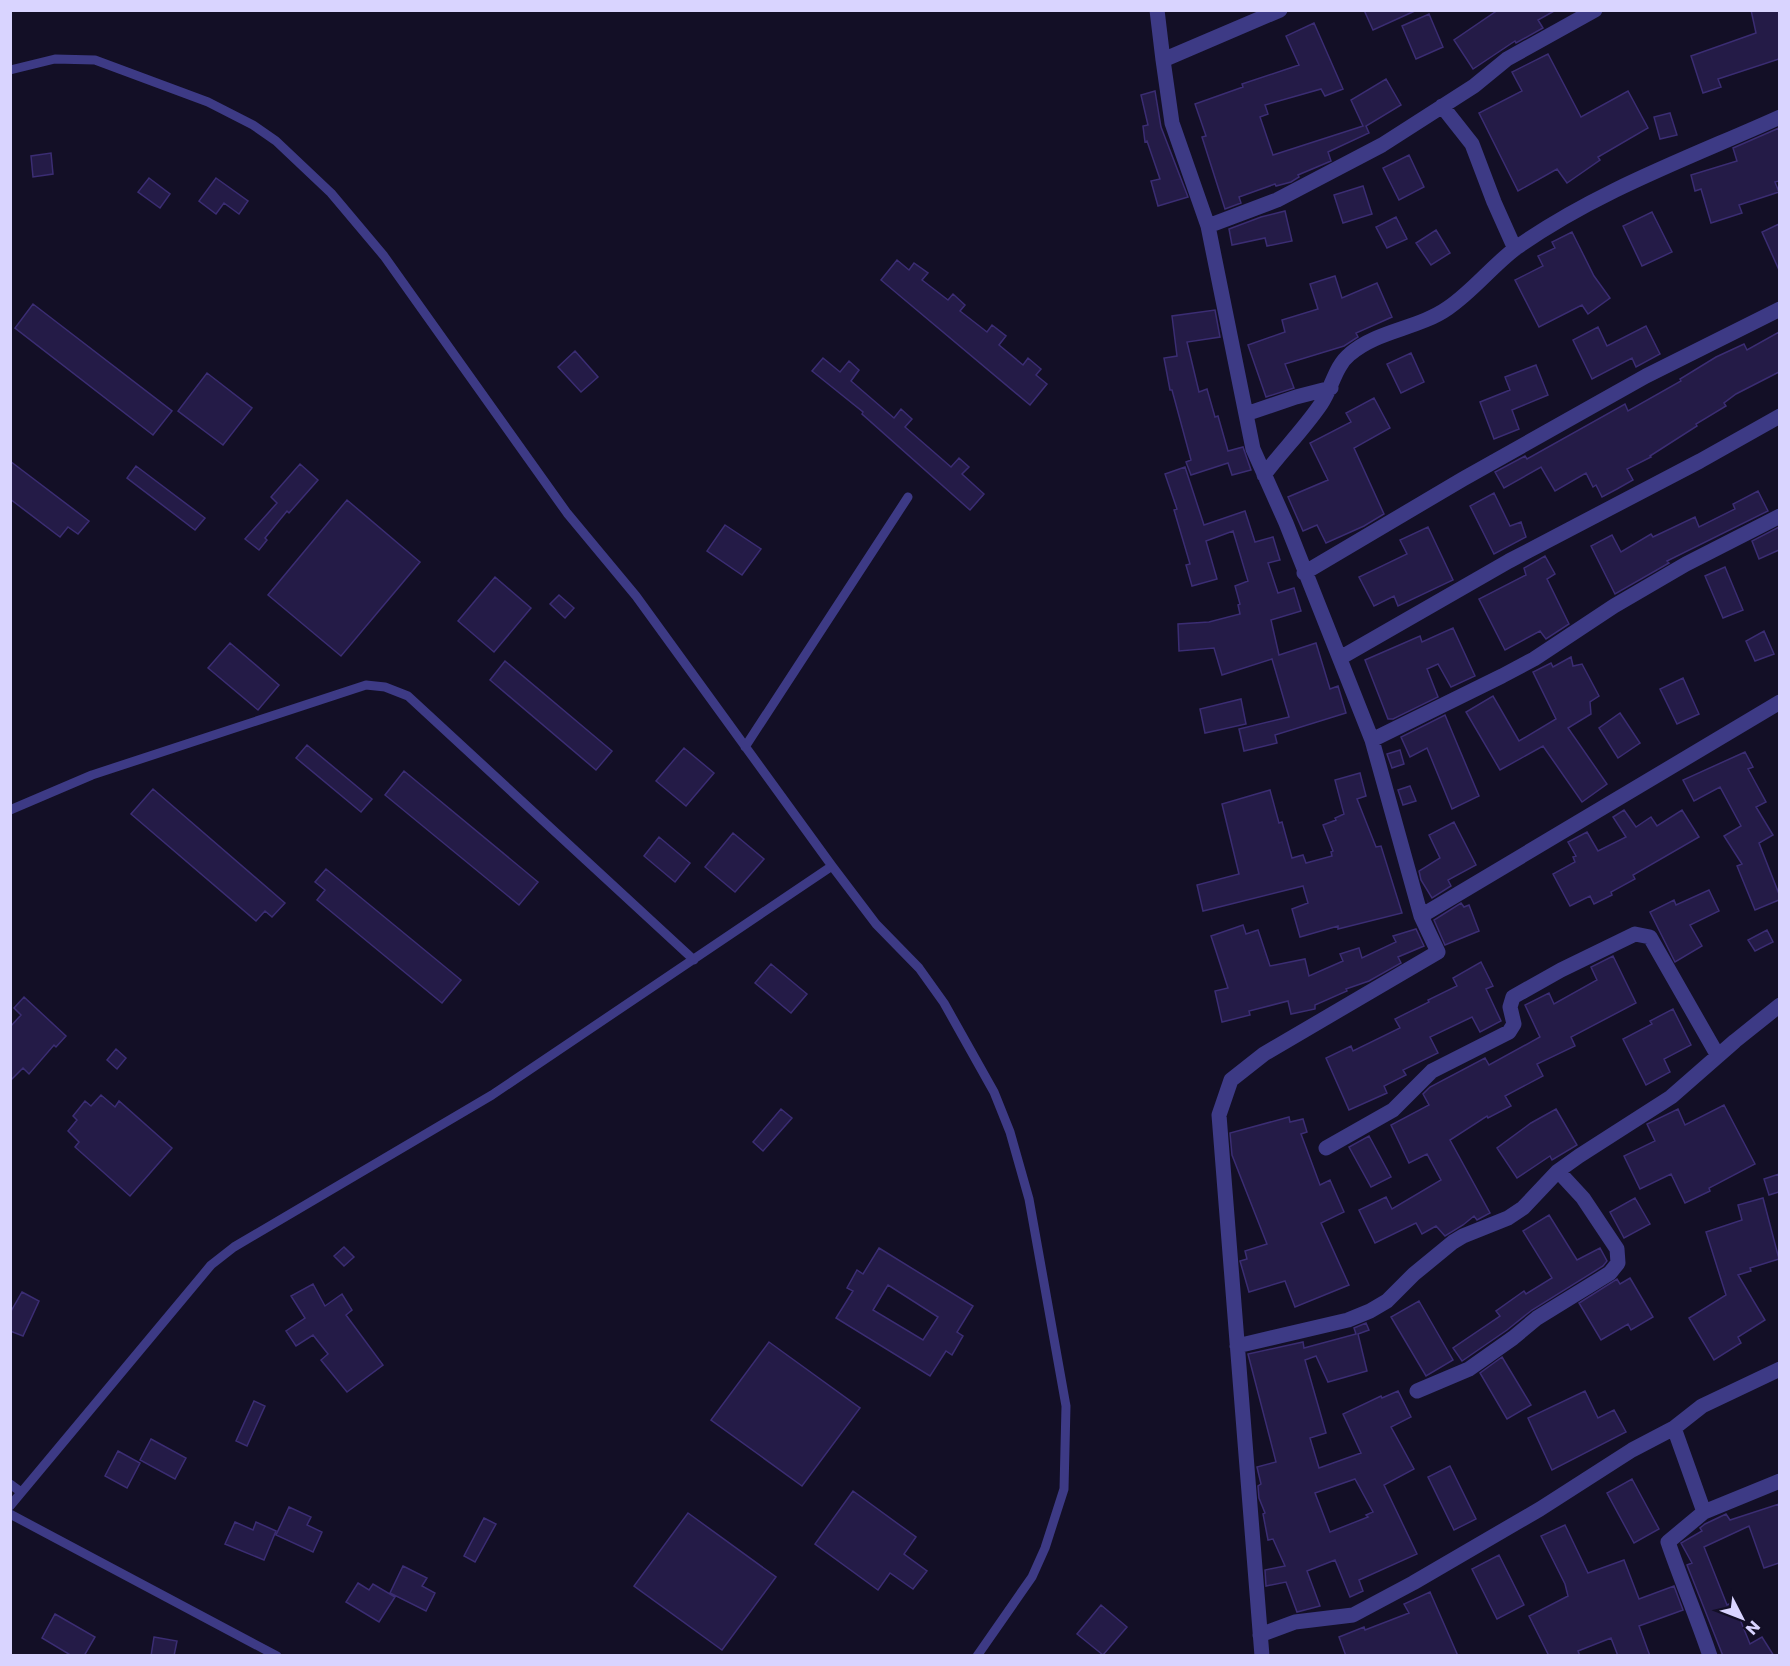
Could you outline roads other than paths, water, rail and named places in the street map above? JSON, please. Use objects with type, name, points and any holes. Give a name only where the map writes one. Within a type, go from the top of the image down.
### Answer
[{"type":"street","points":[[1157,10],[1172,123],[1208,226],[1253,449],[1286,523],[1372,740],[1421,916],[1438,952],[1264,1054],[1231,1080],[1219,1115],[1262,1656]]},
{"type":"street","points":[[1163,60],[1280,10]]},
{"type":"street","points":[[1208,226],[1297,191],[1382,145],[1474,86],[1513,55],[1595,10]]},
{"type":"street","points":[[1442,106],[1472,144],[1515,249]]},
{"type":"street","points":[[1264,475],[1320,406],[1342,362],[1350,354],[1374,338],[1411,325],[1447,308],[1515,249],[1550,226],[1681,159],[1779,117]]},
{"type":"street","points":[[1304,573],[1463,479],[1646,376],[1779,309]]},
{"type":"street","points":[[1246,414],[1331,388]]},
{"type":"street","points":[[1340,658],[1509,561],[1700,461],[1779,416]]},
{"type":"street","points":[[1372,740],[1534,659],[1614,606],[1686,564],[1779,516]]},
{"type":"street","points":[[1421,916],[1779,702]]},
{"type":"street","points":[[1326,1148],[1393,1110],[1432,1071],[1509,1032],[1514,1024],[1510,1007],[1513,997],[1561,970],[1635,934],[1650,937],[1719,1056]]},
{"type":"street","points":[[1237,1346],[1337,1323],[1370,1311],[1387,1301],[1414,1274],[1453,1242],[1508,1218],[1523,1208],[1558,1171],[1671,1097],[1779,1005]]},
{"type":"street","points":[[1417,1391],[1469,1369],[1537,1318],[1610,1273],[1618,1263],[1617,1249],[1583,1198],[1558,1171]]},
{"type":"street","points":[[1260,1635],[1295,1622],[1353,1615],[1540,1509],[1632,1450],[1674,1428],[1702,1406],[1779,1368]]},
{"type":"street","points":[[1674,1428],[1704,1512]]},
{"type":"street","points":[[1710,1656],[1668,1542],[1704,1512],[1779,1481]]},
{"type":"lane","points":[[10,69],[55,60],[75,58],[95,60],[208,102],[253,125],[276,141],[331,194],[384,256],[567,513],[636,596],[832,866],[876,924],[920,968],[944,1003],[994,1092],[1010,1132],[1029,1199],[1066,1406],[1064,1489],[1045,1548],[1032,1577],[977,1656]]},
{"type":"lane","points":[[745,747],[908,498]]},
{"type":"lane","points":[[10,810],[92,775],[344,692],[366,685],[385,687],[408,696],[694,960]]},
{"type":"lane","points":[[10,1506],[211,1265],[234,1246],[492,1095],[832,866]]},
{"type":"lane","points":[[10,1484],[21,1492]]},
{"type":"lane","points":[[10,1514],[277,1656]]}]
